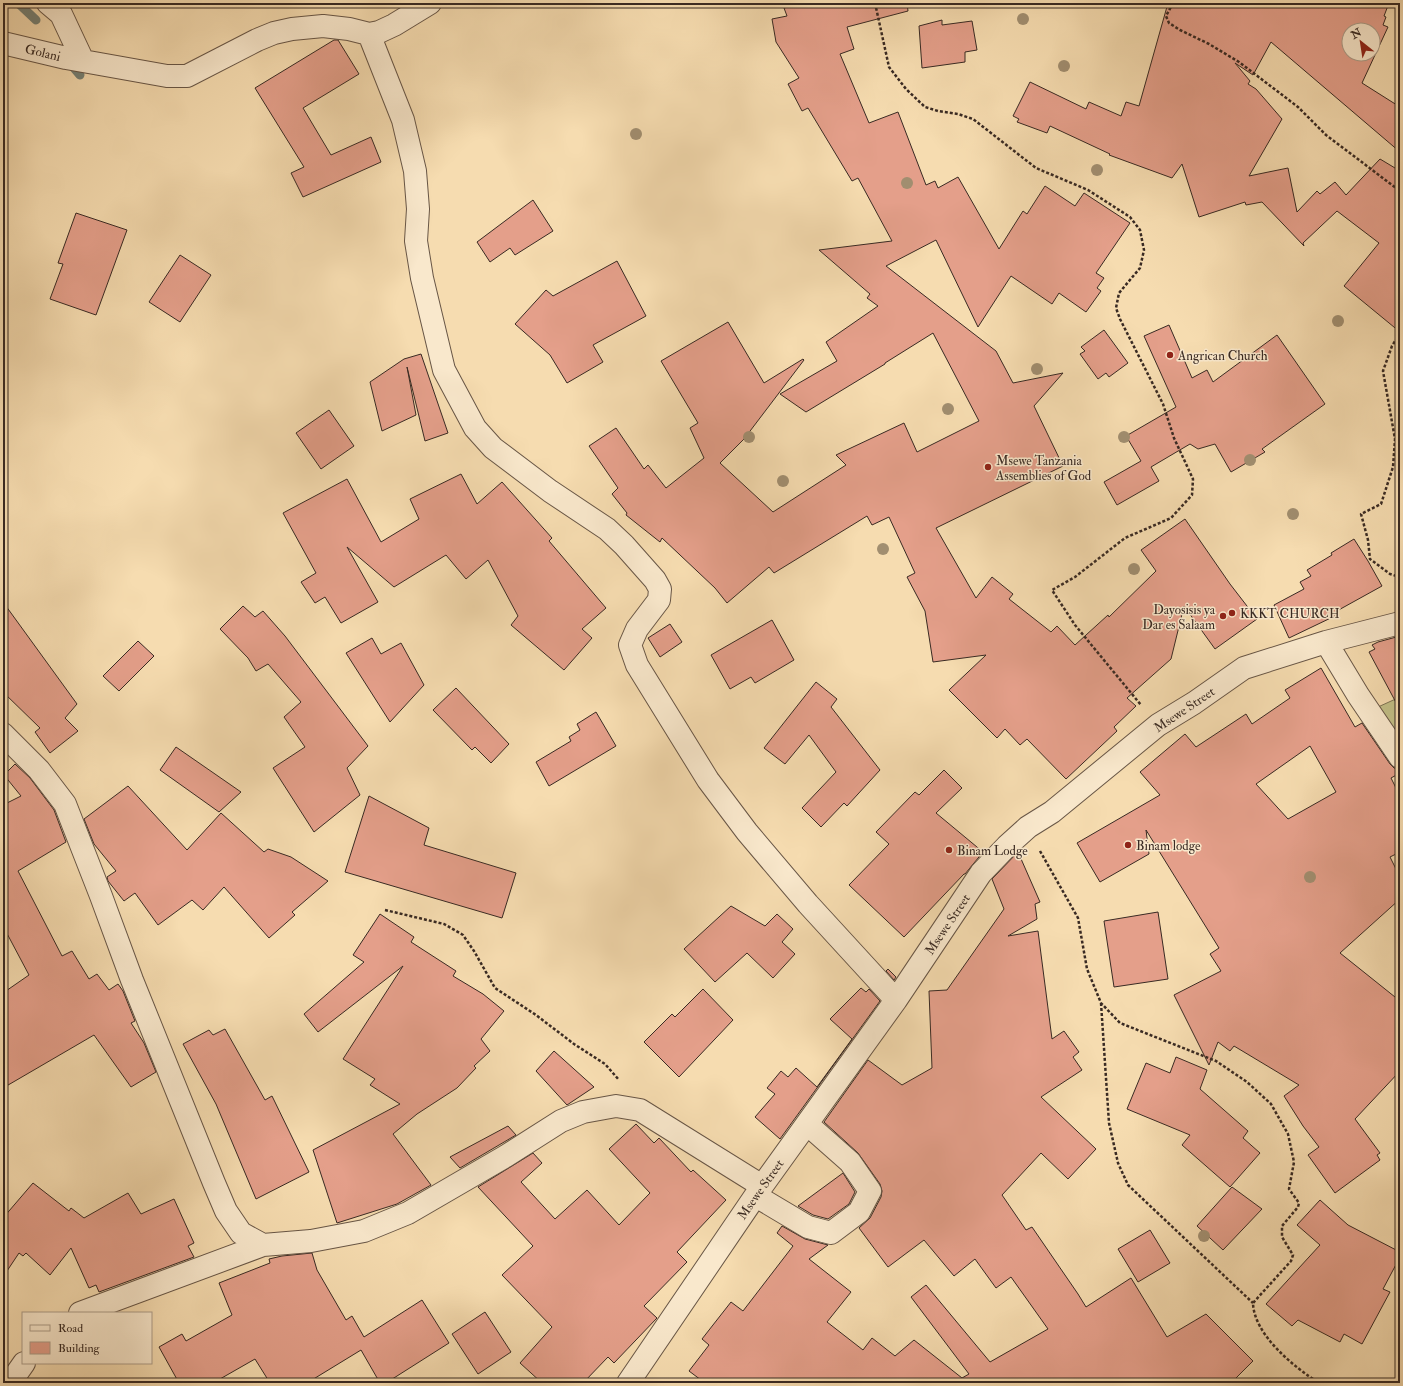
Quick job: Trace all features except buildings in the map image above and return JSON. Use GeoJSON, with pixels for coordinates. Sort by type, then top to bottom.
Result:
{"type":"FeatureCollection","features":[{"type":"Feature","properties":{"kind":"street"},"geometry":{"type":"LineString","coordinates":[[48,3],[61,14],[83,61]]}},
{"type":"Feature","properties":{"kind":"street"},"geometry":{"type":"LineString","coordinates":[[430,3],[394,25],[379,32],[369,34],[403,120],[415,171],[418,209],[416,241],[422,278],[444,370],[476,428],[493,448],[550,491],[607,529],[624,545],[655,580],[660,589],[660,600],[637,629],[630,644],[637,665],[708,780],[746,832],[808,904],[896,1000]]}},
{"type":"Feature","properties":{"kind":"street","name":"Golani"},"geometry":{"type":"LineString","coordinates":[[3,43],[83,61],[167,76],[187,76],[257,40],[274,33],[292,29],[323,26],[349,29],[369,34]]}},
{"type":"Feature","properties":{"kind":"street","name":"Msewe Street"},"geometry":{"type":"LineString","coordinates":[[628,1383],[759,1191],[896,1000],[981,873],[1028,827],[1052,812],[1158,725],[1194,703],[1244,668],[1326,642],[1400,623]]}},
{"type":"Feature","properties":{"kind":"street"},"geometry":{"type":"LineString","coordinates":[[1326,642],[1358,695],[1400,758]]}},
{"type":"Feature","properties":{"kind":"street"},"geometry":{"type":"LineString","coordinates":[[3,734],[39,770],[65,804],[132,980],[226,1211],[241,1233],[263,1244]]}},
{"type":"Feature","properties":{"kind":"street"},"geometry":{"type":"LineString","coordinates":[[83,1312],[263,1244],[311,1242],[364,1231],[408,1213],[506,1156],[561,1121],[583,1112],[616,1106],[640,1110],[759,1191],[808,1227],[831,1233],[859,1212],[870,1191],[850,1162],[807,1124]]}},
{"type":"Feature","properties":{"kind":"street"},"geometry":{"type":"LineString","coordinates":[[10,1383],[23,1364]]}},
{"type":"Feature","properties":{"kind":"path"},"geometry":{"type":"LineString","coordinates":[[875,3],[889,67],[906,90],[925,107],[938,111],[958,114],[972,119],[1036,168],[1088,190],[1130,217],[1140,230],[1144,250],[1140,268],[1119,292],[1116,308],[1120,319],[1163,404],[1174,438],[1193,479],[1192,495],[1171,518],[1125,538],[1075,577],[1052,590],[1075,624],[1158,725]]}},
{"type":"Feature","properties":{"kind":"path"},"geometry":{"type":"LineString","coordinates":[[1173,3],[1166,16],[1169,22],[1180,30],[1209,44],[1240,62],[1298,107],[1326,135],[1400,191]]}},
{"type":"Feature","properties":{"kind":"path"},"geometry":{"type":"LineString","coordinates":[[1400,334],[1392,346],[1383,371],[1395,439],[1392,467],[1381,504],[1361,514],[1368,540],[1370,559],[1390,574],[1400,577]]}},
{"type":"Feature","properties":{"kind":"path"},"geometry":{"type":"LineString","coordinates":[[1028,827],[1045,862],[1070,902],[1078,918],[1087,969],[1101,1003],[1109,1122],[1118,1163],[1128,1185],[1253,1304]]}},
{"type":"Feature","properties":{"kind":"path"},"geometry":{"type":"LineString","coordinates":[[385,910],[444,924],[463,935],[474,950],[495,988],[605,1064],[626,1087],[640,1110]]}},
{"type":"Feature","properties":{"kind":"path"},"geometry":{"type":"LineString","coordinates":[[1101,1003],[1120,1022],[1216,1062],[1247,1082],[1271,1104],[1288,1134],[1294,1162],[1289,1189],[1299,1203],[1298,1208],[1282,1226],[1282,1237],[1293,1255],[1291,1261],[1253,1304],[1253,1312],[1266,1338],[1302,1372],[1319,1383]]}},
{"type":"Feature","properties":{"kind":"shaded area"},"geometry":{"type":"Polygon","coordinates":[[[1400,697],[1400,740],[1378,707],[1400,697]]]}},
{"type":"Feature","properties":{"kind":"waterway"},"geometry":{"type":"LineString","coordinates":[[18,3],[36,20]]}},
{"type":"Feature","properties":{"kind":"waterway"},"geometry":{"type":"LineString","coordinates":[[69,62],[80,75]]}},
{"type":"Feature","properties":{"kind":"place","name":"Angrican Church"},"geometry":{"type":"Point","coordinates":[1170,355]}},
{"type":"Feature","properties":{"kind":"place","name":"Msewe Tanzania Assemblies of God"},"geometry":{"type":"Point","coordinates":[988,467]}},
{"type":"Feature","properties":{"kind":"place","name":"KKKT CHURCH"},"geometry":{"type":"Point","coordinates":[1232,613]}},
{"type":"Feature","properties":{"kind":"place","name":"Dayosisis ya Dar es Salaam"},"geometry":{"type":"Point","coordinates":[1223,616]}},
{"type":"Feature","properties":{"kind":"place","name":"Binam lodge"},"geometry":{"type":"Point","coordinates":[1128,845]}},
{"type":"Feature","properties":{"kind":"place","name":"Binam Lodge"},"geometry":{"type":"Point","coordinates":[949,850]}}]}
